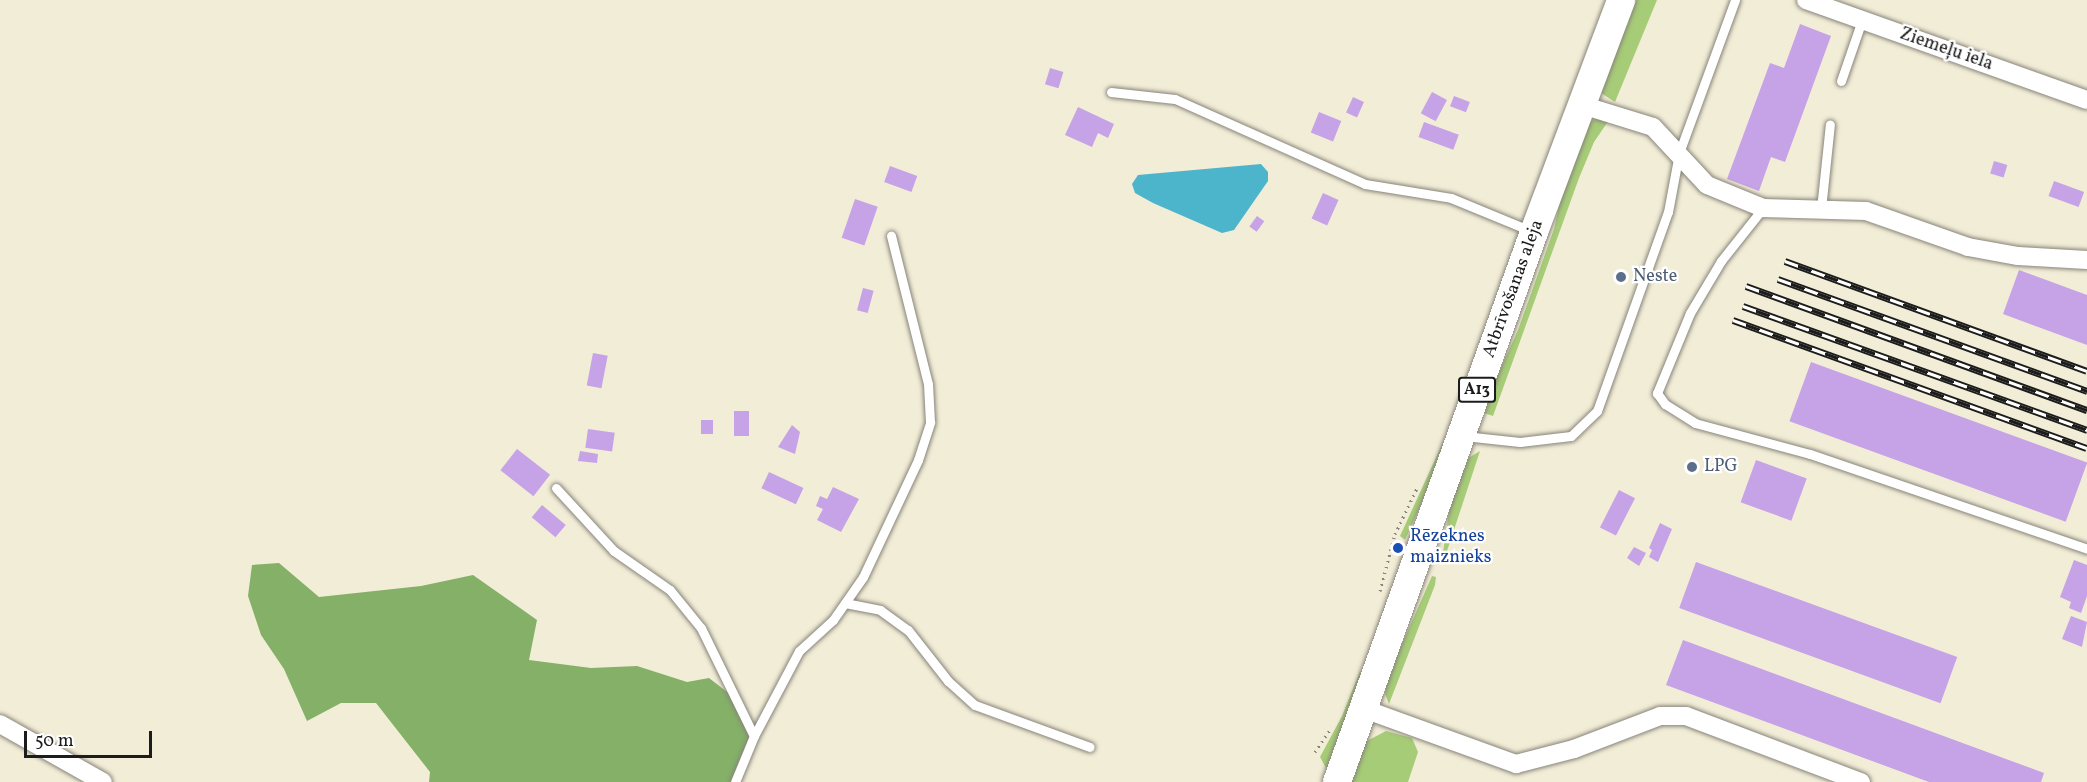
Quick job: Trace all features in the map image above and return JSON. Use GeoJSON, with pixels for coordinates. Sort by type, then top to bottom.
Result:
{"type":"FeatureCollection","features":[{"type":"Feature","properties":{"kind":"main road","name":"Atbrīvošanas aleja"},"geometry":{"type":"LineString","coordinates":[[1337,782],[1534,232],[1621,0]]}},
{"type":"Feature","properties":{"kind":"street","name":"Ziemeļu iela"},"geometry":{"type":"LineString","coordinates":[[1806,0],[2087,100]]}},
{"type":"Feature","properties":{"kind":"street"},"geometry":{"type":"LineString","coordinates":[[1582,105],[1653,127],[1680,153],[1707,185],[1762,208],[1866,211],[1968,247],[2018,256],[2087,260]]}},
{"type":"Feature","properties":{"kind":"street"},"geometry":{"type":"LineString","coordinates":[[1364,709],[1516,764],[1574,749],[1660,716],[1686,716],[1861,782]]}},
{"type":"Feature","properties":{"kind":"street"},"geometry":{"type":"LineString","coordinates":[[0,724],[103,782]]}},
{"type":"Feature","properties":{"kind":"lane"},"geometry":{"type":"LineString","coordinates":[[1461,435],[1520,442],[1571,436],[1597,411],[1668,212],[1680,153],[1735,0]]}},
{"type":"Feature","properties":{"kind":"lane"},"geometry":{"type":"LineString","coordinates":[[1841,81],[1862,20]]}},
{"type":"Feature","properties":{"kind":"lane"},"geometry":{"type":"LineString","coordinates":[[1111,92],[1174,99],[1365,184],[1451,198],[1534,232]]}},
{"type":"Feature","properties":{"kind":"lane"},"geometry":{"type":"LineString","coordinates":[[1821,210],[1830,124]]}},
{"type":"Feature","properties":{"kind":"lane"},"geometry":{"type":"LineString","coordinates":[[1762,208],[1722,261],[1690,313],[1657,393],[1665,404],[1695,423],[1810,454],[2087,549]]}},
{"type":"Feature","properties":{"kind":"lane"},"geometry":{"type":"LineString","coordinates":[[735,782],[754,736],[799,651],[845,603],[863,577],[897,507],[930,422],[928,384],[891,236]]}},
{"type":"Feature","properties":{"kind":"lane"},"geometry":{"type":"LineString","coordinates":[[556,488],[614,550],[670,590],[701,628],[754,736]]}},
{"type":"Feature","properties":{"kind":"lane"},"geometry":{"type":"LineString","coordinates":[[845,603],[880,610],[908,630],[948,681],[975,705],[1090,747]]}},
{"type":"Feature","properties":{"kind":"green space"},"geometry":{"type":"Polygon","coordinates":[[[1635,0],[1657,0],[1615,102],[1601,93],[1635,0]]]}},
{"type":"Feature","properties":{"kind":"green space"},"geometry":{"type":"Polygon","coordinates":[[[1595,119],[1609,120],[1594,142],[1579,178],[1493,416],[1481,412],[1518,330],[1554,229],[1565,179],[1589,123],[1595,119]]]}},
{"type":"Feature","properties":{"kind":"green space"},"geometry":{"type":"Polygon","coordinates":[[[1444,440],[1441,460],[1405,540],[1400,536],[1444,440]]]}},
{"type":"Feature","properties":{"kind":"green space"},"geometry":{"type":"Polygon","coordinates":[[[1480,451],[1447,551],[1443,552],[1451,499],[1465,460],[1480,451]]]}},
{"type":"Feature","properties":{"kind":"green space"},"geometry":{"type":"Polygon","coordinates":[[[279,563],[319,597],[421,586],[473,575],[537,620],[529,660],[591,668],[637,666],[687,682],[709,678],[731,695],[752,740],[736,782],[429,782],[430,772],[376,703],[341,703],[307,721],[284,669],[261,635],[248,596],[252,565],[279,563]]]}},
{"type":"Feature","properties":{"kind":"green space"},"geometry":{"type":"Polygon","coordinates":[[[1432,576],[1436,577],[1435,585],[1389,704],[1385,694],[1387,678],[1432,576]]]}},
{"type":"Feature","properties":{"kind":"green space"},"geometry":{"type":"Polygon","coordinates":[[[1360,671],[1362,675],[1327,770],[1320,757],[1342,716],[1360,671]]]}},
{"type":"Feature","properties":{"kind":"green space"},"geometry":{"type":"Polygon","coordinates":[[[1386,731],[1412,738],[1418,752],[1408,782],[1350,782],[1363,743],[1386,731]]]}},
{"type":"Feature","properties":{"kind":"water"},"geometry":{"type":"Polygon","coordinates":[[[1261,164],[1268,172],[1268,181],[1234,230],[1222,233],[1153,203],[1135,193],[1132,184],[1138,175],[1261,164]]]}},
{"type":"Feature","properties":{"kind":"building"},"geometry":{"type":"Polygon","coordinates":[[[1800,24],[1831,36],[1785,162],[1771,157],[1759,191],[1727,179],[1770,63],[1784,68],[1800,24]]]}},
{"type":"Feature","properties":{"kind":"building"},"geometry":{"type":"Polygon","coordinates":[[[1050,68],[1063,72],[1058,88],[1045,84],[1050,68]]]}},
{"type":"Feature","properties":{"kind":"building"},"geometry":{"type":"Polygon","coordinates":[[[1432,92],[1447,100],[1436,121],[1421,113],[1432,92]]]}},
{"type":"Feature","properties":{"kind":"building"},"geometry":{"type":"Polygon","coordinates":[[[1454,96],[1470,102],[1466,112],[1450,106],[1454,96]]]}},
{"type":"Feature","properties":{"kind":"building"},"geometry":{"type":"Polygon","coordinates":[[[1353,97],[1364,102],[1357,117],[1346,113],[1353,97]]]}},
{"type":"Feature","properties":{"kind":"building"},"geometry":{"type":"Polygon","coordinates":[[[1078,107],[1114,124],[1108,138],[1098,133],[1092,147],[1065,135],[1078,107]]]}},
{"type":"Feature","properties":{"kind":"building"},"geometry":{"type":"Polygon","coordinates":[[[1319,112],[1341,121],[1333,141],[1311,132],[1319,112]]]}},
{"type":"Feature","properties":{"kind":"building"},"geometry":{"type":"Polygon","coordinates":[[[1424,122],[1459,135],[1453,150],[1419,137],[1424,122]]]}},
{"type":"Feature","properties":{"kind":"building"},"geometry":{"type":"Polygon","coordinates":[[[1994,161],[2007,165],[2004,178],[1990,173],[1994,161]]]}},
{"type":"Feature","properties":{"kind":"building"},"geometry":{"type":"Polygon","coordinates":[[[890,166],[917,176],[911,192],[884,182],[890,166]]]}},
{"type":"Feature","properties":{"kind":"building"},"geometry":{"type":"Polygon","coordinates":[[[2054,181],[2084,192],[2079,207],[2049,196],[2054,181]]]}},
{"type":"Feature","properties":{"kind":"building"},"geometry":{"type":"Polygon","coordinates":[[[1323,193],[1339,200],[1327,225],[1312,219],[1323,193]]]}},
{"type":"Feature","properties":{"kind":"building"},"geometry":{"type":"Polygon","coordinates":[[[855,199],[878,207],[864,246],[842,238],[855,199]]]}},
{"type":"Feature","properties":{"kind":"building"},"geometry":{"type":"Polygon","coordinates":[[[1257,216],[1264,221],[1257,232],[1249,227],[1257,216]]]}},
{"type":"Feature","properties":{"kind":"building"},"geometry":{"type":"Polygon","coordinates":[[[2019,270],[2087,295],[2087,345],[2003,314],[2019,270]]]}},
{"type":"Feature","properties":{"kind":"building"},"geometry":{"type":"Polygon","coordinates":[[[863,288],[874,291],[868,313],[857,310],[863,288]]]}},
{"type":"Feature","properties":{"kind":"building"},"geometry":{"type":"Polygon","coordinates":[[[593,353],[608,356],[601,388],[587,385],[593,353]]]}},
{"type":"Feature","properties":{"kind":"building"},"geometry":{"type":"Polygon","coordinates":[[[1811,362],[2087,462],[2066,522],[1789,421],[1811,362]]]}},
{"type":"Feature","properties":{"kind":"building"},"geometry":{"type":"Polygon","coordinates":[[[734,411],[749,411],[749,436],[734,436],[734,411]]]}},
{"type":"Feature","properties":{"kind":"building"},"geometry":{"type":"Polygon","coordinates":[[[701,420],[713,420],[713,434],[701,434],[701,420]]]}},
{"type":"Feature","properties":{"kind":"building"},"geometry":{"type":"Polygon","coordinates":[[[792,425],[800,432],[795,454],[778,447],[792,425]]]}},
{"type":"Feature","properties":{"kind":"building"},"geometry":{"type":"Polygon","coordinates":[[[588,429],[615,433],[612,452],[585,448],[588,429]]]}},
{"type":"Feature","properties":{"kind":"building"},"geometry":{"type":"Polygon","coordinates":[[[517,449],[550,475],[533,496],[500,470],[517,449]]]}},
{"type":"Feature","properties":{"kind":"building"},"geometry":{"type":"Polygon","coordinates":[[[580,451],[598,454],[597,463],[578,461],[580,451]]]}},
{"type":"Feature","properties":{"kind":"building"},"geometry":{"type":"Polygon","coordinates":[[[1756,460],[1807,478],[1791,521],[1741,502],[1756,460]]]}},
{"type":"Feature","properties":{"kind":"building"},"geometry":{"type":"Polygon","coordinates":[[[769,472],[803,488],[796,504],[761,488],[769,472]]]}},
{"type":"Feature","properties":{"kind":"building"},"geometry":{"type":"Polygon","coordinates":[[[833,487],[859,499],[841,532],[817,520],[823,509],[816,506],[820,496],[827,499],[833,487]]]}},
{"type":"Feature","properties":{"kind":"building"},"geometry":{"type":"Polygon","coordinates":[[[1619,490],[1635,498],[1616,536],[1600,527],[1619,490]]]}},
{"type":"Feature","properties":{"kind":"building"},"geometry":{"type":"Polygon","coordinates":[[[542,505],[566,525],[555,537],[532,517],[542,505]]]}},
{"type":"Feature","properties":{"kind":"building"},"geometry":{"type":"Polygon","coordinates":[[[1660,523],[1672,529],[1658,562],[1649,557],[1652,550],[1649,548],[1660,523]]]}},
{"type":"Feature","properties":{"kind":"building"},"geometry":{"type":"Polygon","coordinates":[[[1634,547],[1646,553],[1639,566],[1627,558],[1634,547]]]}},
{"type":"Feature","properties":{"kind":"building"},"geometry":{"type":"Polygon","coordinates":[[[2074,560],[2087,565],[2087,596],[2081,613],[2069,608],[2071,602],[2060,597],[2074,560]]]}},
{"type":"Feature","properties":{"kind":"building"},"geometry":{"type":"Polygon","coordinates":[[[1696,562],[1957,657],[1940,703],[1679,608],[1696,562]]]}},
{"type":"Feature","properties":{"kind":"building"},"geometry":{"type":"Polygon","coordinates":[[[2071,616],[2087,622],[2082,647],[2062,639],[2071,616]]]}},
{"type":"Feature","properties":{"kind":"building"},"geometry":{"type":"Polygon","coordinates":[[[1683,640],[2044,773],[2041,782],[1929,782],[1666,685],[1683,640]]]}},
{"type":"Feature","properties":{"kind":"railway"},"geometry":{"type":"LineString","coordinates":[[1785,261],[2087,371]]}},
{"type":"Feature","properties":{"kind":"railway"},"geometry":{"type":"LineString","coordinates":[[1778,279],[2087,391]]}},
{"type":"Feature","properties":{"kind":"railway"},"geometry":{"type":"LineString","coordinates":[[1746,286],[2087,410]]}},
{"type":"Feature","properties":{"kind":"railway"},"geometry":{"type":"LineString","coordinates":[[1743,306],[2087,430]]}},
{"type":"Feature","properties":{"kind":"railway"},"geometry":{"type":"LineString","coordinates":[[1733,320],[2087,448]]}},
{"type":"Feature","properties":{"kind":"place","name":"Neste"},"geometry":{"type":"Point","coordinates":[1621,277]}},
{"type":"Feature","properties":{"kind":"place","name":"LPG"},"geometry":{"type":"Point","coordinates":[1692,467]}},
{"type":"Feature","properties":{"kind":"place","name":"Rēzeknes maiznieks"},"geometry":{"type":"Point","coordinates":[1398,548]}}]}
